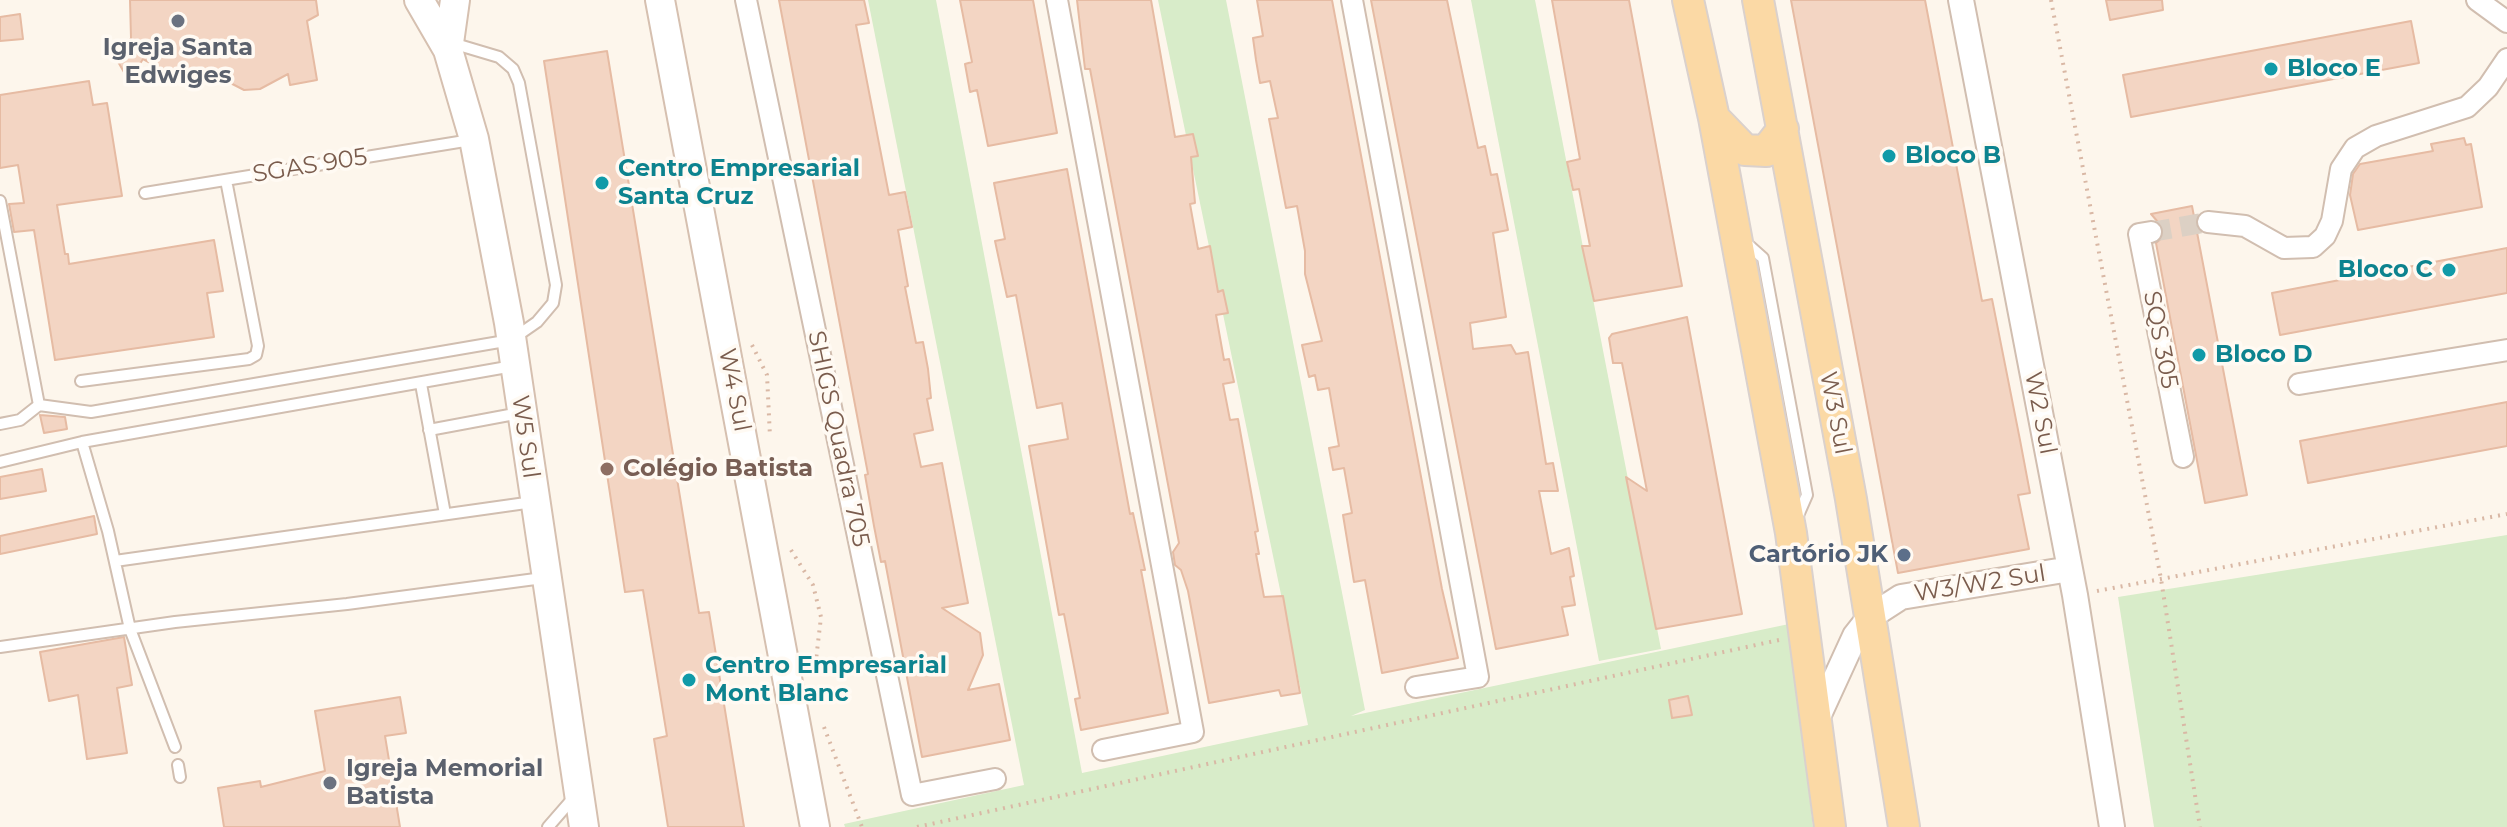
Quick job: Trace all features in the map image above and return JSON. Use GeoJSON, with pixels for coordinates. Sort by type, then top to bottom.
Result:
{"type":"FeatureCollection","features":[{"type":"Feature","properties":{"kind":"main road","name":"W5 Sul"},"geometry":{"type":"LineString","coordinates":[[419,0],[449,46],[474,139],[513,352],[584,827]]}},
{"type":"Feature","properties":{"kind":"main road","name":"W5 Sul"},"geometry":{"type":"LineString","coordinates":[[449,46],[455,0]]}},
{"type":"Feature","properties":{"kind":"main road","name":"W4 Sul"},"geometry":{"type":"LineString","coordinates":[[660,0],[815,827]]}},
{"type":"Feature","properties":{"kind":"main road"},"geometry":{"type":"LineString","coordinates":[[1688,0],[1714,118],[1791,533],[1807,634],[1830,827]]}},
{"type":"Feature","properties":{"kind":"main road","name":"W3 Sul"},"geometry":{"type":"LineString","coordinates":[[1758,0],[1870,617],[1903,826]]}},
{"type":"Feature","properties":{"kind":"main road"},"geometry":{"type":"LineString","coordinates":[[1714,118],[1745,150],[1766,151],[1783,129]]}},
{"type":"Feature","properties":{"kind":"street","name":"SHIGS Quadra 705"},"geometry":{"type":"LineString","coordinates":[[746,0],[912,795],[995,779]]}},
{"type":"Feature","properties":{"kind":"street"},"geometry":{"type":"LineString","coordinates":[[1057,0],[1193,732],[1103,750]]}},
{"type":"Feature","properties":{"kind":"street"},"geometry":{"type":"LineString","coordinates":[[1352,0],[1478,677],[1416,687]]}},
{"type":"Feature","properties":{"kind":"street","name":"W2 Sul"},"geometry":{"type":"LineString","coordinates":[[1961,0],[2075,595],[2112,827]]}},
{"type":"Feature","properties":{"kind":"street"},"geometry":{"type":"LineString","coordinates":[[2477,0],[2507,22]]}},
{"type":"Feature","properties":{"kind":"street"},"geometry":{"type":"LineString","coordinates":[[2208,222],[2245,226],[2284,248],[2313,247],[2325,236],[2332,221],[2341,169],[2355,148],[2376,136],[2467,107],[2488,87],[2507,59]]}},
{"type":"Feature","properties":{"kind":"street","name":"SQS 305"},"geometry":{"type":"LineString","coordinates":[[2151,232],[2139,234],[2183,457]]}},
{"type":"Feature","properties":{"kind":"street"},"geometry":{"type":"LineString","coordinates":[[2299,384],[2507,350]]}},
{"type":"Feature","properties":{"kind":"street","name":"W3/W2 Sul"},"geometry":{"type":"LineString","coordinates":[[1816,721],[1847,650],[1870,617],[1901,597],[2070,569]]}},
{"type":"Feature","properties":{"kind":"lane"},"geometry":{"type":"LineString","coordinates":[[0,462],[82,442],[421,384],[513,352],[547,313],[556,285],[519,83],[513,69],[499,57],[449,46]]}},
{"type":"Feature","properties":{"kind":"lane","name":"SGAS 905"},"geometry":{"type":"LineString","coordinates":[[145,193],[474,139]]}},
{"type":"Feature","properties":{"kind":"lane"},"geometry":{"type":"LineString","coordinates":[[81,381],[249,359],[256,355],[258,346],[226,180]]}},
{"type":"Feature","properties":{"kind":"lane"},"geometry":{"type":"LineString","coordinates":[[0,201],[39,405]]}},
{"type":"Feature","properties":{"kind":"lane"},"geometry":{"type":"LineString","coordinates":[[0,424],[20,420],[39,405],[91,412],[513,352]]}},
{"type":"Feature","properties":{"kind":"lane"},"geometry":{"type":"LineString","coordinates":[[421,384],[445,514]]}},
{"type":"Feature","properties":{"kind":"lane"},"geometry":{"type":"LineString","coordinates":[[429,430],[522,412]]}},
{"type":"Feature","properties":{"kind":"lane"},"geometry":{"type":"LineString","coordinates":[[82,442],[130,629],[175,747]]}},
{"type":"Feature","properties":{"kind":"lane"},"geometry":{"type":"LineString","coordinates":[[115,561],[535,501]]}},
{"type":"Feature","properties":{"kind":"lane"},"geometry":{"type":"LineString","coordinates":[[0,647],[545,577]]}},
{"type":"Feature","properties":{"kind":"lane"},"geometry":{"type":"LineString","coordinates":[[178,765],[180,777]]}},
{"type":"Feature","properties":{"kind":"lane"},"geometry":{"type":"LineString","coordinates":[[548,827],[579,791]]}},
{"type":"Feature","properties":{"kind":"path"},"geometry":{"type":"LineString","coordinates":[[2051,0],[2161,579],[2200,827]]}},
{"type":"Feature","properties":{"kind":"path"},"geometry":{"type":"LineString","coordinates":[[2075,595],[2507,514]]}},
{"type":"Feature","properties":{"kind":"path"},"geometry":{"type":"LineString","coordinates":[[917,827],[1807,634]]}},
{"type":"Feature","properties":{"kind":"green space"},"geometry":{"type":"Polygon","coordinates":[[[868,0],[936,0],[1082,773],[1308,725],[1158,0],[1226,0],[1365,710],[1351,716],[1789,624],[1813,827],[845,827],[844,824],[1024,785],[868,0]]]}},
{"type":"Feature","properties":{"kind":"green space"},"geometry":{"type":"Polygon","coordinates":[[[1471,0],[1535,0],[1661,649],[1599,661],[1471,0]]]}},
{"type":"Feature","properties":{"kind":"green space"},"geometry":{"type":"Polygon","coordinates":[[[2507,535],[2507,827],[2154,827],[2118,597],[2507,535]]]}},
{"type":"Feature","properties":{"kind":"building"},"geometry":{"type":"Polygon","coordinates":[[[130,0],[316,0],[318,15],[307,21],[317,80],[290,85],[288,74],[260,89],[244,90],[213,74],[194,78],[174,76],[143,59],[129,81],[117,60],[131,38],[130,0]]]}},
{"type":"Feature","properties":{"kind":"building"},"geometry":{"type":"Polygon","coordinates":[[[779,0],[864,0],[869,23],[856,25],[889,195],[905,192],[912,227],[898,230],[916,343],[923,342],[928,369],[931,398],[927,399],[933,430],[914,434],[921,467],[942,463],[968,603],[942,608],[980,633],[983,655],[968,690],[999,684],[1010,740],[922,757],[885,561],[881,562],[874,526],[865,475],[868,474],[779,0]]]}},
{"type":"Feature","properties":{"kind":"building"},"geometry":{"type":"Polygon","coordinates":[[[960,0],[1033,0],[1057,133],[988,146],[977,90],[970,92],[965,64],[972,62],[960,0]]]}},
{"type":"Feature","properties":{"kind":"building"},"geometry":{"type":"Polygon","coordinates":[[[1077,0],[1151,0],[1175,137],[1193,134],[1198,156],[1191,157],[1195,203],[1190,204],[1198,249],[1210,246],[1218,292],[1223,290],[1228,313],[1216,315],[1224,360],[1229,359],[1234,382],[1223,384],[1230,420],[1238,419],[1258,531],[1255,532],[1259,554],[1256,554],[1264,597],[1283,596],[1300,693],[1281,696],[1279,690],[1209,703],[1188,591],[1181,570],[1175,565],[1173,552],[1179,543],[1090,69],[1085,69],[1077,0]]]}},
{"type":"Feature","properties":{"kind":"building"},"geometry":{"type":"Polygon","coordinates":[[[1257,0],[1332,0],[1442,589],[1458,658],[1382,673],[1365,580],[1354,582],[1343,515],[1352,513],[1344,468],[1333,470],[1329,448],[1339,446],[1329,388],[1318,390],[1315,375],[1309,377],[1302,345],[1322,341],[1305,274],[1305,251],[1297,206],[1286,208],[1269,119],[1278,118],[1270,81],[1260,83],[1253,38],[1263,36],[1257,0]]]}},
{"type":"Feature","properties":{"kind":"building"},"geometry":{"type":"Polygon","coordinates":[[[1371,0],[1447,0],[1478,148],[1485,146],[1491,175],[1497,174],[1508,230],[1493,233],[1506,317],[1470,323],[1473,349],[1511,345],[1516,354],[1528,352],[1546,464],[1553,463],[1558,491],[1539,491],[1551,554],[1569,548],[1574,576],[1570,577],[1575,605],[1562,607],[1568,635],[1496,649],[1371,0]]]}},
{"type":"Feature","properties":{"kind":"building"},"geometry":{"type":"Polygon","coordinates":[[[1552,0],[1629,0],[1682,286],[1594,301],[1582,246],[1590,246],[1579,189],[1573,190],[1567,162],[1580,159],[1552,0]]]}},
{"type":"Feature","properties":{"kind":"building"},"geometry":{"type":"Polygon","coordinates":[[[1791,0],[1925,0],[1982,301],[1992,299],[2020,440],[2030,493],[2018,495],[2029,549],[1898,573],[1791,0]]]}},
{"type":"Feature","properties":{"kind":"building"},"geometry":{"type":"Polygon","coordinates":[[[2106,0],[2162,0],[2163,10],[2110,20],[2106,0]]]}},
{"type":"Feature","properties":{"kind":"building"},"geometry":{"type":"Polygon","coordinates":[[[20,14],[23,39],[0,41],[0,17],[20,14]]]}},
{"type":"Feature","properties":{"kind":"building","name":"Bloco E"},"geometry":{"type":"Polygon","coordinates":[[[2411,21],[2419,63],[2131,117],[2123,75],[2411,21]]]}},
{"type":"Feature","properties":{"kind":"building"},"geometry":{"type":"Polygon","coordinates":[[[607,51],[699,613],[709,612],[744,827],[668,827],[654,739],[667,736],[643,590],[625,592],[544,61],[607,51]]]}},
{"type":"Feature","properties":{"kind":"building"},"geometry":{"type":"Polygon","coordinates":[[[89,81],[93,105],[107,103],[122,196],[57,205],[69,264],[214,240],[223,291],[207,293],[214,337],[55,360],[34,230],[14,232],[9,204],[24,203],[18,165],[0,168],[0,95],[89,81]]]}},
{"type":"Feature","properties":{"kind":"building"},"geometry":{"type":"Polygon","coordinates":[[[2464,138],[2466,145],[2471,144],[2482,207],[2358,230],[2350,195],[2353,174],[2360,164],[2433,151],[2431,144],[2464,138]]]}},
{"type":"Feature","properties":{"kind":"building"},"geometry":{"type":"Polygon","coordinates":[[[1067,169],[1130,514],[1133,513],[1145,570],[1141,570],[1168,713],[1081,730],[1075,699],[1080,698],[1064,614],[1059,615],[1029,446],[1068,439],[1062,403],[1037,408],[1016,295],[1007,297],[995,241],[1005,239],[994,183],[1067,169]]]}},
{"type":"Feature","properties":{"kind":"building","name":"Bloco D"},"geometry":{"type":"Polygon","coordinates":[[[2192,206],[2247,495],[2205,503],[2156,243],[2163,237],[2164,229],[2151,214],[2192,206]]]}},
{"type":"Feature","properties":{"kind":"building","name":"Bloco C"},"geometry":{"type":"Polygon","coordinates":[[[2507,248],[2507,293],[2280,335],[2272,293],[2507,248]]]}},
{"type":"Feature","properties":{"kind":"building"},"geometry":{"type":"Polygon","coordinates":[[[1687,317],[1742,614],[1656,629],[1626,477],[1647,491],[1622,363],[1613,363],[1609,338],[1612,334],[1687,317]]]}},
{"type":"Feature","properties":{"kind":"building"},"geometry":{"type":"Polygon","coordinates":[[[2507,402],[2507,446],[2308,483],[2300,441],[2507,402]]]}},
{"type":"Feature","properties":{"kind":"building"},"geometry":{"type":"Polygon","coordinates":[[[40,415],[65,417],[67,429],[44,433],[40,415]]]}},
{"type":"Feature","properties":{"kind":"building"},"geometry":{"type":"Polygon","coordinates":[[[42,469],[46,491],[0,499],[0,477],[42,469]]]}},
{"type":"Feature","properties":{"kind":"building"},"geometry":{"type":"Polygon","coordinates":[[[94,516],[97,534],[0,554],[0,536],[94,516]]]}},
{"type":"Feature","properties":{"kind":"building"},"geometry":{"type":"Polygon","coordinates":[[[124,637],[132,685],[117,688],[127,753],[87,759],[78,695],[49,701],[40,652],[124,637]]]}},
{"type":"Feature","properties":{"kind":"building"},"geometry":{"type":"Polygon","coordinates":[[[1688,696],[1692,715],[1672,718],[1669,700],[1688,696]]]}},
{"type":"Feature","properties":{"kind":"building","name":"Igreja Memorial Batista"},"geometry":{"type":"Polygon","coordinates":[[[400,697],[406,733],[385,736],[400,827],[224,827],[218,788],[260,781],[261,787],[325,771],[315,711],[400,697]]]}},
{"type":"Feature","properties":{"kind":"tunnel"},"geometry":{"type":"LineString","coordinates":[[2151,232],[2208,222]]}},
{"type":"Feature","properties":{"kind":"place","name":"Igreja Santa Edwiges"},"geometry":{"type":"Point","coordinates":[178,21]}},
{"type":"Feature","properties":{"kind":"place","name":"Bloco E"},"geometry":{"type":"Point","coordinates":[2271,69]}},
{"type":"Feature","properties":{"kind":"place","name":"Bloco B"},"geometry":{"type":"Point","coordinates":[1889,156]}},
{"type":"Feature","properties":{"kind":"place","name":"Centro Empresarial Santa Cruz"},"geometry":{"type":"Point","coordinates":[602,183]}},
{"type":"Feature","properties":{"kind":"place","name":"Bloco C"},"geometry":{"type":"Point","coordinates":[2449,270]}},
{"type":"Feature","properties":{"kind":"place","name":"Bloco D"},"geometry":{"type":"Point","coordinates":[2199,355]}},
{"type":"Feature","properties":{"kind":"place","name":"Colégio Batista"},"geometry":{"type":"Point","coordinates":[607,469]}},
{"type":"Feature","properties":{"kind":"place","name":"Cartório JK"},"geometry":{"type":"Point","coordinates":[1904,555]}},
{"type":"Feature","properties":{"kind":"place","name":"Centro Empresarial Mont Blanc"},"geometry":{"type":"Point","coordinates":[689,680]}},
{"type":"Feature","properties":{"kind":"place","name":"Igreja Memorial Batista"},"geometry":{"type":"Point","coordinates":[330,783]}}]}
